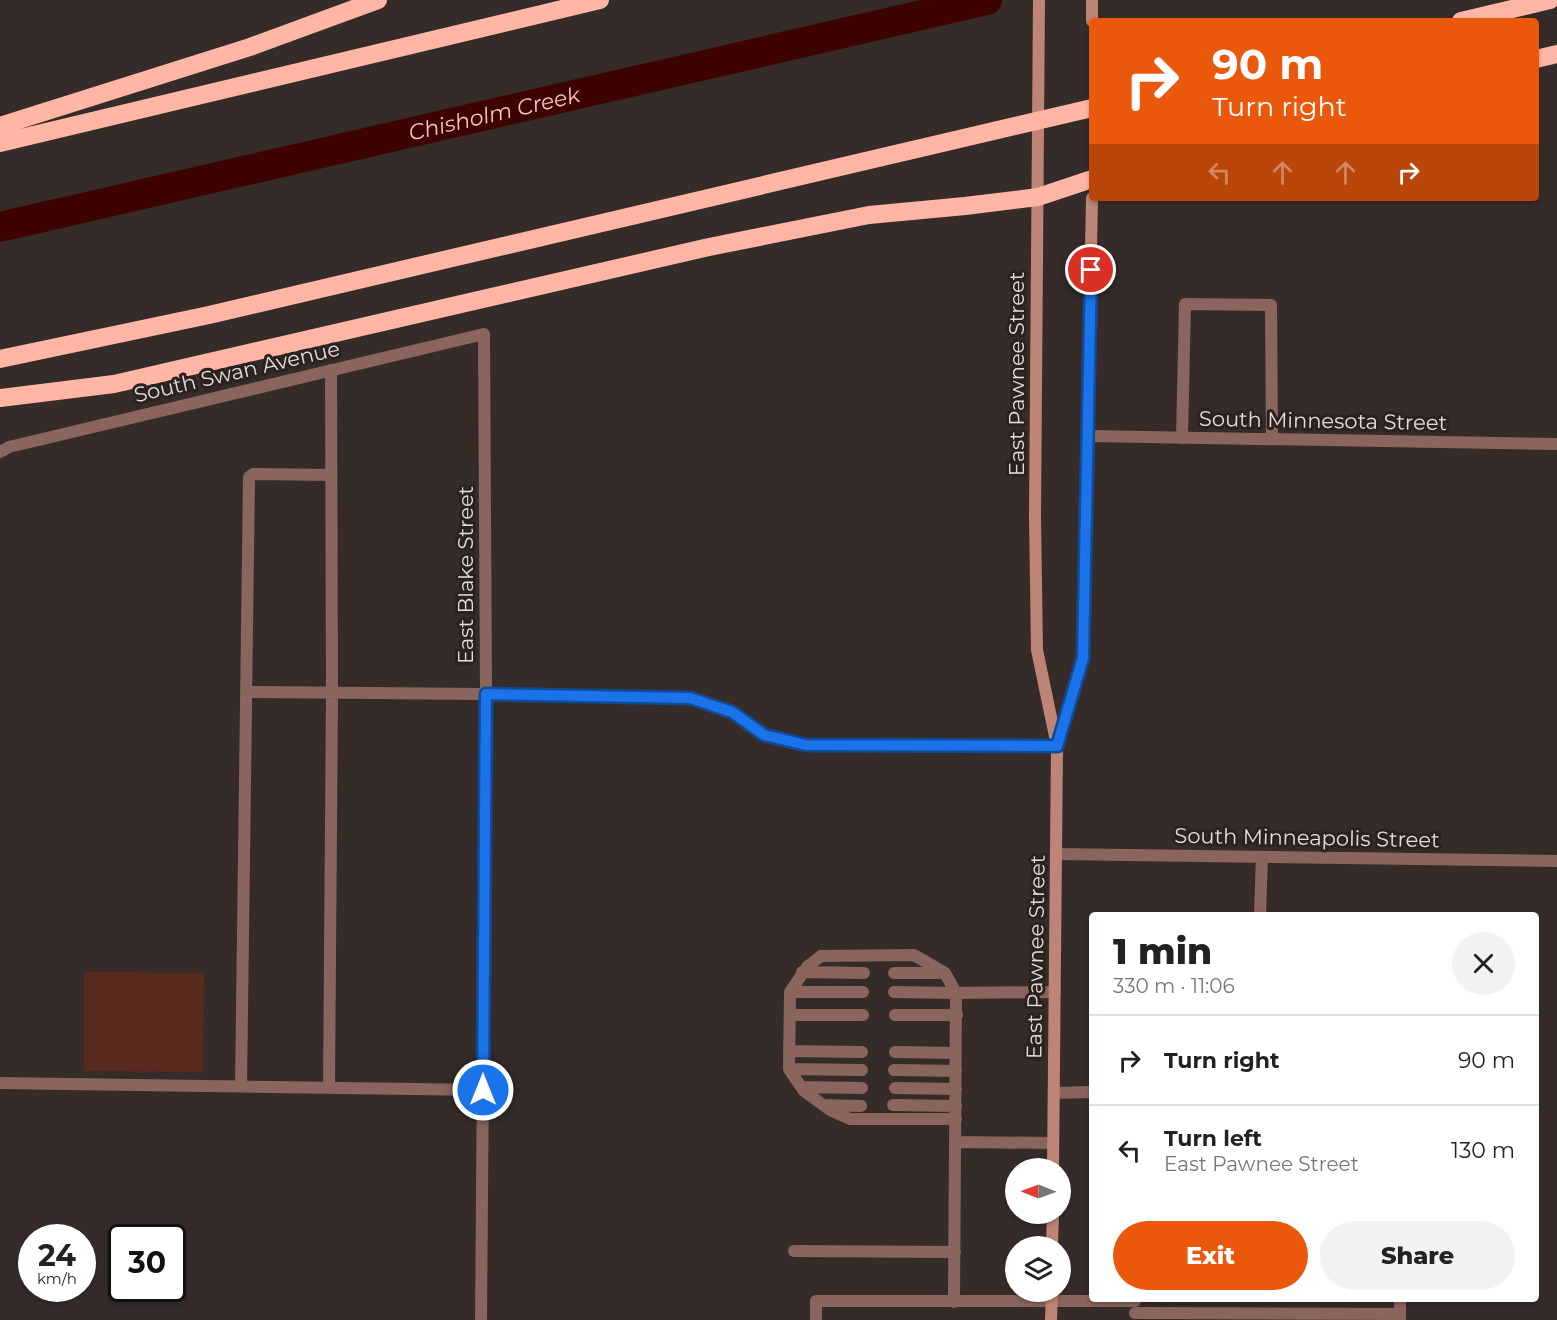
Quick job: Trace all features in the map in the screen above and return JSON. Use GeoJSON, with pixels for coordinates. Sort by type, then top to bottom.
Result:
{"type":"FeatureCollection","features":[{"type":"Feature","properties":{"kind":"highway"},"geometry":{"type":"LineString","coordinates":[[0,126],[250,47],[378,0]]}},
{"type":"Feature","properties":{"kind":"highway"},"geometry":{"type":"LineString","coordinates":[[0,143],[600,0]]}},
{"type":"Feature","properties":{"kind":"highway"},"geometry":{"type":"LineString","coordinates":[[1474,18],[1550,0]]}},
{"type":"Feature","properties":{"kind":"highway"},"geometry":{"type":"LineString","coordinates":[[1539,58],[1557,54]]}},
{"type":"Feature","properties":{"kind":"highway"},"geometry":{"type":"LineString","coordinates":[[0,359],[209,315],[1089,109]]}},
{"type":"Feature","properties":{"kind":"highway"},"geometry":{"type":"LineString","coordinates":[[0,398],[114,384],[709,247],[869,215],[1038,197],[1089,180]]}},
{"type":"Feature","properties":{"kind":"main road","name":"East Pawnee Street"},"geometry":{"type":"LineString","coordinates":[[1039,0],[1035,506],[1037,650],[1057,746],[1053,1158]]}},
{"type":"Feature","properties":{"kind":"main road"},"geometry":{"type":"LineString","coordinates":[[1092,0],[1092,18]]}},
{"type":"Feature","properties":{"kind":"main road","name":"East Pawnee Street"},"geometry":{"type":"LineString","coordinates":[[1057,746],[1083,658],[1092,201]]}},
{"type":"Feature","properties":{"kind":"main road"},"geometry":{"type":"LineString","coordinates":[[1052,1302],[1052,1320]]}},
{"type":"Feature","properties":{"kind":"street"},"geometry":{"type":"LineString","coordinates":[[1182,438],[1185,304],[1271,305],[1272,439]]}},
{"type":"Feature","properties":{"kind":"street","name":"South Swan Avenue"},"geometry":{"type":"LineString","coordinates":[[0,452],[9,447],[484,334]]}},
{"type":"Feature","properties":{"kind":"street","name":"East Blake Street"},"geometry":{"type":"LineString","coordinates":[[481,1320],[486,694],[484,334]]}},
{"type":"Feature","properties":{"kind":"street"},"geometry":{"type":"LineString","coordinates":[[329,1088],[332,693],[331,370]]}},
{"type":"Feature","properties":{"kind":"street","name":"South Minnesota Street"},"geometry":{"type":"LineString","coordinates":[[1089,436],[1557,444]]}},
{"type":"Feature","properties":{"kind":"street"},"geometry":{"type":"LineString","coordinates":[[241,1086],[249,477],[253,474],[332,475]]}},
{"type":"Feature","properties":{"kind":"street"},"geometry":{"type":"LineString","coordinates":[[246,692],[690,698],[732,712],[764,735],[806,745],[1057,746]]}},
{"type":"Feature","properties":{"kind":"street","name":"South Minneapolis Street"},"geometry":{"type":"LineString","coordinates":[[1056,854],[1557,861]]}},
{"type":"Feature","properties":{"kind":"street"},"geometry":{"type":"LineString","coordinates":[[1260,912],[1262,857]]}},
{"type":"Feature","properties":{"kind":"street"},"geometry":{"type":"LineString","coordinates":[[954,1302],[956,1142],[956,1119],[956,1106],[956,1089],[956,1071],[956,1053],[957,1015],[956,993],[945,973],[914,955],[821,956],[802,972],[790,992],[789,1051],[789,1069],[801,1087],[823,1105],[850,1119],[956,1119]]}},
{"type":"Feature","properties":{"kind":"street"},"geometry":{"type":"LineString","coordinates":[[802,972],[864,973]]}},
{"type":"Feature","properties":{"kind":"street"},"geometry":{"type":"LineString","coordinates":[[894,973],[945,973]]}},
{"type":"Feature","properties":{"kind":"street"},"geometry":{"type":"LineString","coordinates":[[790,992],[863,992]]}},
{"type":"Feature","properties":{"kind":"street"},"geometry":{"type":"LineString","coordinates":[[894,992],[1054,992]]}},
{"type":"Feature","properties":{"kind":"street"},"geometry":{"type":"LineString","coordinates":[[790,1015],[863,1015]]}},
{"type":"Feature","properties":{"kind":"street"},"geometry":{"type":"LineString","coordinates":[[895,1015],[957,1015]]}},
{"type":"Feature","properties":{"kind":"street"},"geometry":{"type":"LineString","coordinates":[[789,1051],[862,1052]]}},
{"type":"Feature","properties":{"kind":"street"},"geometry":{"type":"LineString","coordinates":[[895,1052],[956,1053]]}},
{"type":"Feature","properties":{"kind":"street"},"geometry":{"type":"LineString","coordinates":[[789,1069],[862,1070]]}},
{"type":"Feature","properties":{"kind":"street"},"geometry":{"type":"LineString","coordinates":[[894,1070],[956,1071]]}},
{"type":"Feature","properties":{"kind":"street"},"geometry":{"type":"LineString","coordinates":[[0,1083],[483,1090]]}},
{"type":"Feature","properties":{"kind":"street"},"geometry":{"type":"LineString","coordinates":[[801,1087],[862,1088]]}},
{"type":"Feature","properties":{"kind":"street"},"geometry":{"type":"LineString","coordinates":[[895,1088],[956,1089]]}},
{"type":"Feature","properties":{"kind":"street"},"geometry":{"type":"LineString","coordinates":[[1054,1093],[1089,1092]]}},
{"type":"Feature","properties":{"kind":"street"},"geometry":{"type":"LineString","coordinates":[[823,1105],[861,1106]]}},
{"type":"Feature","properties":{"kind":"street"},"geometry":{"type":"LineString","coordinates":[[893,1106],[956,1106]]}},
{"type":"Feature","properties":{"kind":"street"},"geometry":{"type":"LineString","coordinates":[[956,1142],[1053,1143]]}},
{"type":"Feature","properties":{"kind":"street"},"geometry":{"type":"LineString","coordinates":[[794,1251],[955,1252]]}},
{"type":"Feature","properties":{"kind":"street"},"geometry":{"type":"LineString","coordinates":[[816,1320],[816,1301],[954,1302],[1005,1299]]}},
{"type":"Feature","properties":{"kind":"street"},"geometry":{"type":"LineString","coordinates":[[1071,1300],[1089,1302]]}},
{"type":"Feature","properties":{"kind":"street"},"geometry":{"type":"LineString","coordinates":[[1090,1302],[1135,1308],[1400,1317]]}},
{"type":"Feature","properties":{"kind":"shaded area"},"geometry":{"type":"Polygon","coordinates":[[[84,972],[204,973],[203,1072],[84,1071],[84,972]]]}},
{"type":"Feature","properties":{"kind":"waterway","name":"Chisholm Creek"},"geometry":{"type":"LineString","coordinates":[[0,227],[987,0]]}},
{"type":"Feature","properties":{"kind":"route"},"geometry":{"type":"LineString","coordinates":[[483,1090],[486,694],[690,698],[732,712],[764,735],[806,745],[1057,746],[1083,658],[1091,270]]}}]}
